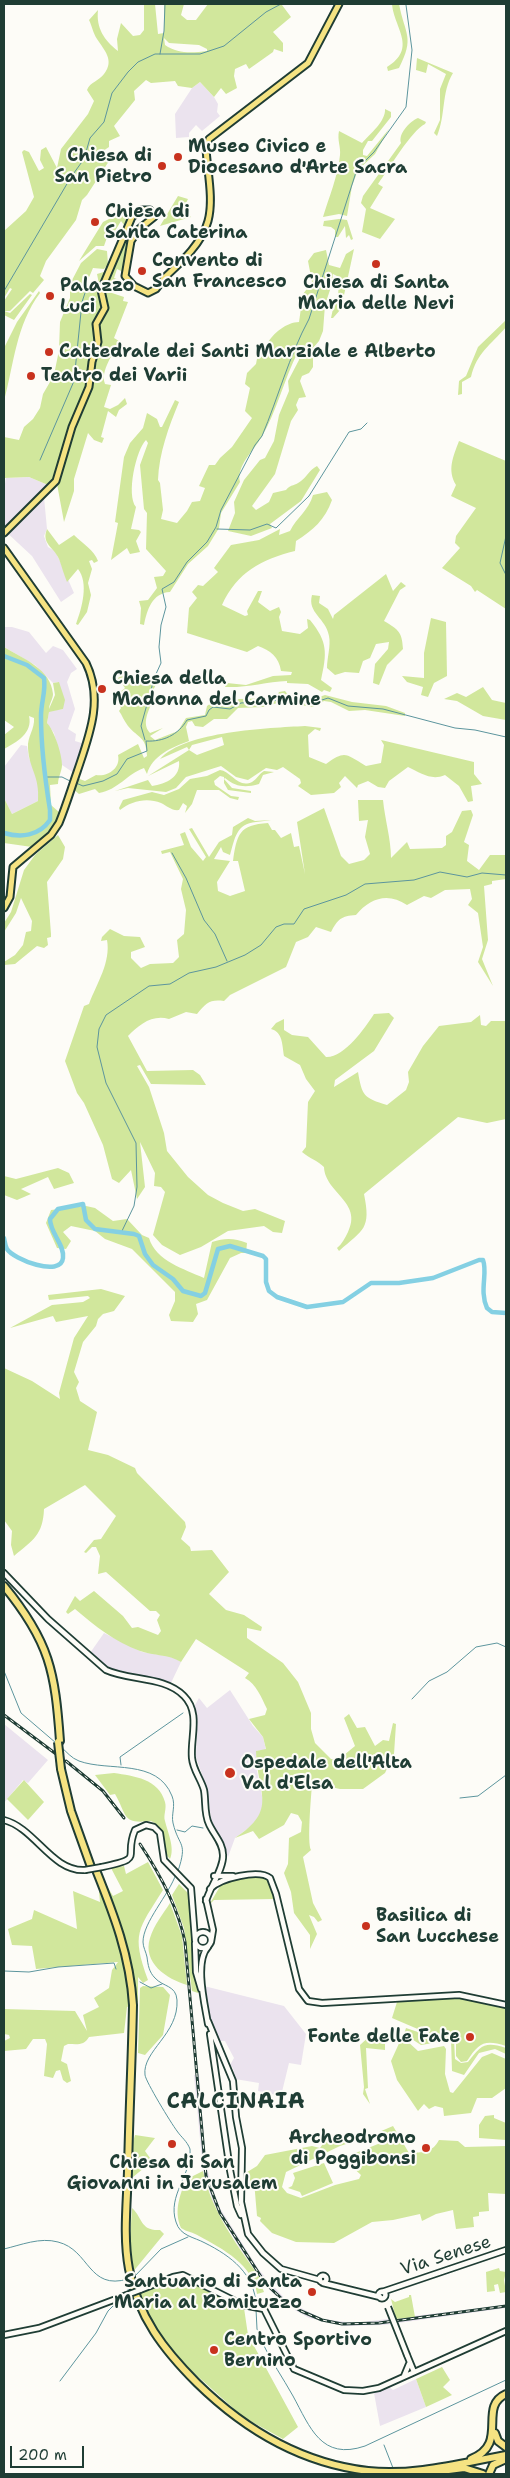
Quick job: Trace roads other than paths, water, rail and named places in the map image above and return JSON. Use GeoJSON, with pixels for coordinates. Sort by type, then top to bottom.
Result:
{"type":"FeatureCollection","features":[{"type":"Feature","properties":{"kind":"highway"},"geometry":{"type":"LineString","coordinates":[[4,1586],[34,1627],[49,1660],[58,1701],[59,1741]]}},
{"type":"Feature","properties":{"kind":"highway"},"geometry":{"type":"LineString","coordinates":[[4,1591],[26,1620],[40,1645],[54,1703],[71,1811],[119,1937],[130,1990],[123,2229],[128,2271],[137,2289],[144,2317],[165,2350],[228,2412],[265,2437],[306,2456],[348,2467],[388,2472],[426,2469],[506,2457]]}},
{"type":"Feature","properties":{"kind":"highway"},"geometry":{"type":"LineString","coordinates":[[137,2289],[142,2318],[163,2351],[226,2414],[263,2439],[305,2459],[348,2470],[382,2474]]}},
{"type":"Feature","properties":{"kind":"highway"},"geometry":{"type":"LineString","coordinates":[[426,2469],[477,2456],[491,2444],[494,2430],[494,2406],[498,2398],[506,2394]]}},
{"type":"Feature","properties":{"kind":"highway"},"geometry":{"type":"LineString","coordinates":[[494,2430],[498,2441],[506,2447]]}},
{"type":"Feature","properties":{"kind":"highway"},"geometry":{"type":"LineString","coordinates":[[408,2474],[506,2457]]}},
{"type":"Feature","properties":{"kind":"highway"},"geometry":{"type":"LineString","coordinates":[[489,2474],[493,2464],[506,2457]]}},
{"type":"Feature","properties":{"kind":"highway"},"geometry":{"type":"LineString","coordinates":[[399,2474],[464,2468],[483,2474]]}},
{"type":"Feature","properties":{"kind":"main road"},"geometry":{"type":"LineString","coordinates":[[4,532],[56,481],[71,431],[89,388],[92,360],[98,342],[96,324],[105,308],[101,292],[134,214],[145,209],[152,210],[153,219],[138,229],[130,244],[125,272],[127,279],[134,286],[148,293],[156,289],[196,243],[208,223],[207,143],[214,134],[309,63],[339,4]]}},
{"type":"Feature","properties":{"kind":"main road"},"geometry":{"type":"LineString","coordinates":[[4,548],[84,660],[91,675],[95,698],[94,719],[71,790],[55,830],[13,868],[10,897],[4,908]]}},
{"type":"Feature","properties":{"kind":"main road"},"geometry":{"type":"LineString","coordinates":[[4,1573],[48,1619],[106,1670],[117,1675],[164,1684],[182,1694],[193,1711],[193,1761],[203,1788],[208,1821],[220,1842],[223,1855],[209,1888]]}},
{"type":"Feature","properties":{"kind":"main road"},"geometry":{"type":"LineString","coordinates":[[193,1743],[195,1762],[205,1787],[213,1830]]}},
{"type":"Feature","properties":{"kind":"main road"},"geometry":{"type":"LineString","coordinates":[[4,1820],[20,1827],[69,1868],[93,1868],[122,1863],[130,1858],[135,1830],[146,1825],[154,1827],[160,1833],[164,1860],[184,1880],[193,1893],[196,1975],[203,1995],[208,2021],[239,2204]]}},
{"type":"Feature","properties":{"kind":"main road"},"geometry":{"type":"LineString","coordinates":[[203,1995],[203,1956],[212,1942],[213,1930],[206,1901],[220,1860],[220,1842]]}},
{"type":"Feature","properties":{"kind":"main road"},"geometry":{"type":"LineString","coordinates":[[219,1868],[223,1874]]}},
{"type":"Feature","properties":{"kind":"main road"},"geometry":{"type":"LineString","coordinates":[[209,1888],[223,1880],[264,1874]]}},
{"type":"Feature","properties":{"kind":"main road"},"geometry":{"type":"LineString","coordinates":[[216,1875],[264,1874],[274,1885],[299,1988],[307,2001],[322,2003],[459,1995],[506,2005]]}},
{"type":"Feature","properties":{"kind":"main road"},"geometry":{"type":"LineString","coordinates":[[195,1940],[202,1932],[209,1928],[210,1920]]}},
{"type":"Feature","properties":{"kind":"main road"},"geometry":{"type":"LineString","coordinates":[[194,1924],[202,1932],[209,1934],[212,1942]]}},
{"type":"Feature","properties":{"kind":"main road"},"geometry":{"type":"LineString","coordinates":[[195,1940],[200,1948],[208,1947]]}},
{"type":"Feature","properties":{"kind":"main road","name":"Via Senese"},"geometry":{"type":"LineString","coordinates":[[208,2021],[234,2083],[236,2117],[242,2148],[239,2204],[249,2236],[270,2260],[286,2271],[323,2280],[333,2286],[367,2294],[382,2295],[394,2288],[506,2250]]}},
{"type":"Feature","properties":{"kind":"main road"},"geometry":{"type":"LineString","coordinates":[[212,2044],[214,2043],[217,2046]]}},
{"type":"Feature","properties":{"kind":"main road"},"geometry":{"type":"LineString","coordinates":[[4,2335],[39,2328],[124,2296],[137,2289],[173,2276],[183,2275],[250,2306],[266,2310],[289,2360],[297,2371],[336,2388],[352,2391],[377,2389],[506,2331]]}},
{"type":"Feature","properties":{"kind":"main road"},"geometry":{"type":"LineString","coordinates":[[382,2295],[414,2372]]}},
{"type":"Feature","properties":{"kind":"main road"},"geometry":{"type":"LineString","coordinates":[[403,2377],[410,2363]]}},
{"type":"Feature","properties":{"kind":"main road"},"geometry":{"type":"LineString","coordinates":[[410,2363],[427,2366]]}},
{"type":"Feature","properties":{"kind":"waterway"},"geometry":{"type":"LineString","coordinates":[[160,54],[164,31],[165,4]]}},
{"type":"Feature","properties":{"kind":"waterway"},"geometry":{"type":"LineString","coordinates":[[4,291],[71,177],[84,159],[90,138],[104,122],[112,93],[128,72],[138,62],[155,54],[200,54],[224,46],[266,12],[281,4]]}},
{"type":"Feature","properties":{"kind":"waterway"},"geometry":{"type":"LineString","coordinates":[[156,674],[161,663],[159,647],[161,625],[166,607],[162,589],[174,582],[187,562],[207,542],[216,527],[221,510],[255,445],[262,436],[295,348],[309,319],[357,169],[374,152],[406,107],[412,50],[406,5]]}},
{"type":"Feature","properties":{"kind":"waterway"},"geometry":{"type":"LineString","coordinates":[[40,460],[74,381],[82,302],[86,290]]}},
{"type":"Feature","properties":{"kind":"waterway"},"geometry":{"type":"LineString","coordinates":[[217,529],[250,530],[267,524],[276,528],[309,496],[349,432],[361,429],[367,423]]}},
{"type":"Feature","properties":{"kind":"waterway"},"geometry":{"type":"LineString","coordinates":[[506,536],[500,563],[506,575]]}},
{"type":"Feature","properties":{"kind":"waterway"},"geometry":{"type":"LineString","coordinates":[[4,656],[27,665],[44,678],[41,716],[42,740],[50,810],[50,820],[41,829],[23,835],[4,833]]}},
{"type":"Feature","properties":{"kind":"waterway"},"geometry":{"type":"LineString","coordinates":[[145,740],[141,726],[154,679]]}},
{"type":"Feature","properties":{"kind":"waterway"},"geometry":{"type":"LineString","coordinates":[[76,783],[83,786],[103,781],[117,774],[127,759],[147,751],[146,741],[164,739],[175,734],[187,720],[206,716],[213,707],[230,709],[241,703],[282,700],[313,703],[328,698],[348,706],[383,709],[455,728],[475,730],[506,737]]}},
{"type":"Feature","properties":{"kind":"waterway"},"geometry":{"type":"LineString","coordinates":[[45,777],[62,777],[72,782]]}},
{"type":"Feature","properties":{"kind":"waterway"},"geometry":{"type":"LineString","coordinates":[[172,853],[186,878],[204,920],[215,934],[227,961]]}},
{"type":"Feature","properties":{"kind":"waterway"},"geometry":{"type":"LineString","coordinates":[[121,1233],[134,1206],[137,1187],[136,1143],[106,1083],[97,1047],[99,1029],[106,1015],[149,986],[170,984],[189,973],[216,967],[245,955],[261,945],[276,927],[284,924],[294,924],[304,909],[346,895],[365,884],[414,880],[440,872],[467,877],[482,873],[506,875]]}},
{"type":"Feature","properties":{"kind":"waterway"},"geometry":{"type":"LineString","coordinates":[[4,1238],[7,1249],[27,1262],[46,1267],[60,1264],[63,1258],[62,1248],[52,1229],[50,1219],[58,1209],[83,1204],[86,1220],[95,1229],[139,1236],[145,1254],[153,1265],[173,1279],[183,1291],[201,1296],[205,1293],[218,1249],[230,1246],[263,1256],[266,1259],[266,1282],[269,1291],[277,1297],[307,1307],[343,1302],[371,1283],[399,1283],[433,1278],[483,1260],[485,1270],[484,1295],[487,1308],[492,1312],[506,1313]]}},
{"type":"Feature","properties":{"kind":"waterway"},"geometry":{"type":"LineString","coordinates":[[412,1699],[429,1681],[447,1672],[476,1647],[497,1643],[506,1647]]}},
{"type":"Feature","properties":{"kind":"waterway"},"geometry":{"type":"LineString","coordinates":[[4,1671],[21,1713],[56,1743]]}},
{"type":"Feature","properties":{"kind":"waterway"},"geometry":{"type":"LineString","coordinates":[[121,1765],[120,1757],[183,1713]]}},
{"type":"Feature","properties":{"kind":"waterway"},"geometry":{"type":"LineString","coordinates":[[61,1747],[71,1757],[79,1761],[144,1771],[155,1776],[165,1784],[172,1796],[174,1807],[173,1823],[182,1845],[178,1871]]}},
{"type":"Feature","properties":{"kind":"waterway"},"geometry":{"type":"LineString","coordinates":[[460,1798],[478,1796],[506,1775]]}},
{"type":"Feature","properties":{"kind":"waterway"},"geometry":{"type":"LineString","coordinates":[[177,1830],[185,1832],[192,1826],[203,1828]]}},
{"type":"Feature","properties":{"kind":"waterway"},"geometry":{"type":"LineString","coordinates":[[176,1874],[144,1934],[143,1944],[150,1971],[158,1981],[172,1989],[177,2000],[176,2012],[172,2023],[149,2058],[145,2075],[165,2112],[190,2149],[190,2158],[175,2203],[174,2212],[178,2227],[188,2236],[224,2254],[240,2267],[251,2284],[255,2294],[256,2305]]}},
{"type":"Feature","properties":{"kind":"waterway"},"geometry":{"type":"LineString","coordinates":[[4,1971],[29,1972],[58,1967],[114,1963],[116,1969]]}},
{"type":"Feature","properties":{"kind":"waterway"},"geometry":{"type":"LineString","coordinates":[[140,1982],[151,1988],[162,1984]]}},
{"type":"Feature","properties":{"kind":"waterway"},"geometry":{"type":"LineString","coordinates":[[134,2277],[161,2249],[188,2237]]}},
{"type":"Feature","properties":{"kind":"waterway"},"geometry":{"type":"LineString","coordinates":[[4,2249],[44,2240],[58,2242],[69,2246],[97,2275],[115,2281],[128,2279]]}},
{"type":"Feature","properties":{"kind":"waterway"},"geometry":{"type":"LineString","coordinates":[[128,2292],[129,2281]]}},
{"type":"Feature","properties":{"kind":"waterway"},"geometry":{"type":"LineString","coordinates":[[60,2381],[96,2333],[108,2311],[113,2306],[121,2304],[127,2296]]}},
{"type":"Feature","properties":{"kind":"waterway"},"geometry":{"type":"LineString","coordinates":[[256,2309],[257,2329],[262,2342],[305,2419],[319,2438],[327,2445],[338,2449],[365,2446],[506,2380]]}},
{"type":"Feature","properties":{"kind":"waterway"},"geometry":{"type":"LineString","coordinates":[[384,2445],[393,2468]]}},
{"type":"Feature","properties":{"kind":"railway"},"geometry":{"type":"LineString","coordinates":[[4,1715],[56,1754]]}},
{"type":"Feature","properties":{"kind":"railway"},"geometry":{"type":"LineString","coordinates":[[66,1761],[103,1791],[124,1818]]}},
{"type":"Feature","properties":{"kind":"railway"},"geometry":{"type":"LineString","coordinates":[[140,1844],[167,1891],[178,1916],[185,1942],[206,2176],[220,2213],[265,2283],[283,2300],[301,2311],[322,2320],[342,2324],[379,2323],[506,2306]]}},
{"type":"Feature","properties":{"kind":"place","name":"Museo Civico e Diocesano d'Arte Sacra"},"geometry":{"type":"Point","coordinates":[178,157]}},
{"type":"Feature","properties":{"kind":"place","name":"Chiesa di San Pietro"},"geometry":{"type":"Point","coordinates":[162,166]}},
{"type":"Feature","properties":{"kind":"place","name":"Chiesa di Santa Caterina"},"geometry":{"type":"Point","coordinates":[95,222]}},
{"type":"Feature","properties":{"kind":"place","name":"Chiesa di Santa Maria delle Nevi"},"geometry":{"type":"Point","coordinates":[376,264]}},
{"type":"Feature","properties":{"kind":"place","name":"Convento di San Francesco"},"geometry":{"type":"Point","coordinates":[142,271]}},
{"type":"Feature","properties":{"kind":"place","name":"Palazzo Luci"},"geometry":{"type":"Point","coordinates":[50,296]}},
{"type":"Feature","properties":{"kind":"place","name":"Cattedrale dei Santi Marziale e Alberto"},"geometry":{"type":"Point","coordinates":[49,352]}},
{"type":"Feature","properties":{"kind":"place","name":"Teatro dei Varii"},"geometry":{"type":"Point","coordinates":[31,376]}},
{"type":"Feature","properties":{"kind":"place","name":"Chiesa della Madonna del Carmine"},"geometry":{"type":"Point","coordinates":[102,689]}},
{"type":"Feature","properties":{"kind":"place","name":"Ospedale dell'Alta Val d'Elsa"},"geometry":{"type":"Point","coordinates":[230,1773]}},
{"type":"Feature","properties":{"kind":"place","name":"Basilica di San Lucchese"},"geometry":{"type":"Point","coordinates":[366,1926]}},
{"type":"Feature","properties":{"kind":"place","name":"Fonte delle Fate"},"geometry":{"type":"Point","coordinates":[470,2037]}},
{"type":"Feature","properties":{"kind":"place","name":"Chiesa di San Giovanni in Jerusalem"},"geometry":{"type":"Point","coordinates":[172,2144]}},
{"type":"Feature","properties":{"kind":"place","name":"Archeodromo di Poggibonsi"},"geometry":{"type":"Point","coordinates":[426,2148]}},
{"type":"Feature","properties":{"kind":"place","name":"Santuario di Santa Maria al Romituzzo"},"geometry":{"type":"Point","coordinates":[312,2292]}},
{"type":"Feature","properties":{"kind":"place","name":"Centro Sportivo Bernino"},"geometry":{"type":"Point","coordinates":[214,2350]}},
{"type":"Feature","properties":{"kind":"district","name":"CALCINAIA"},"geometry":{"type":"Point","coordinates":[236,2102]}}]}
